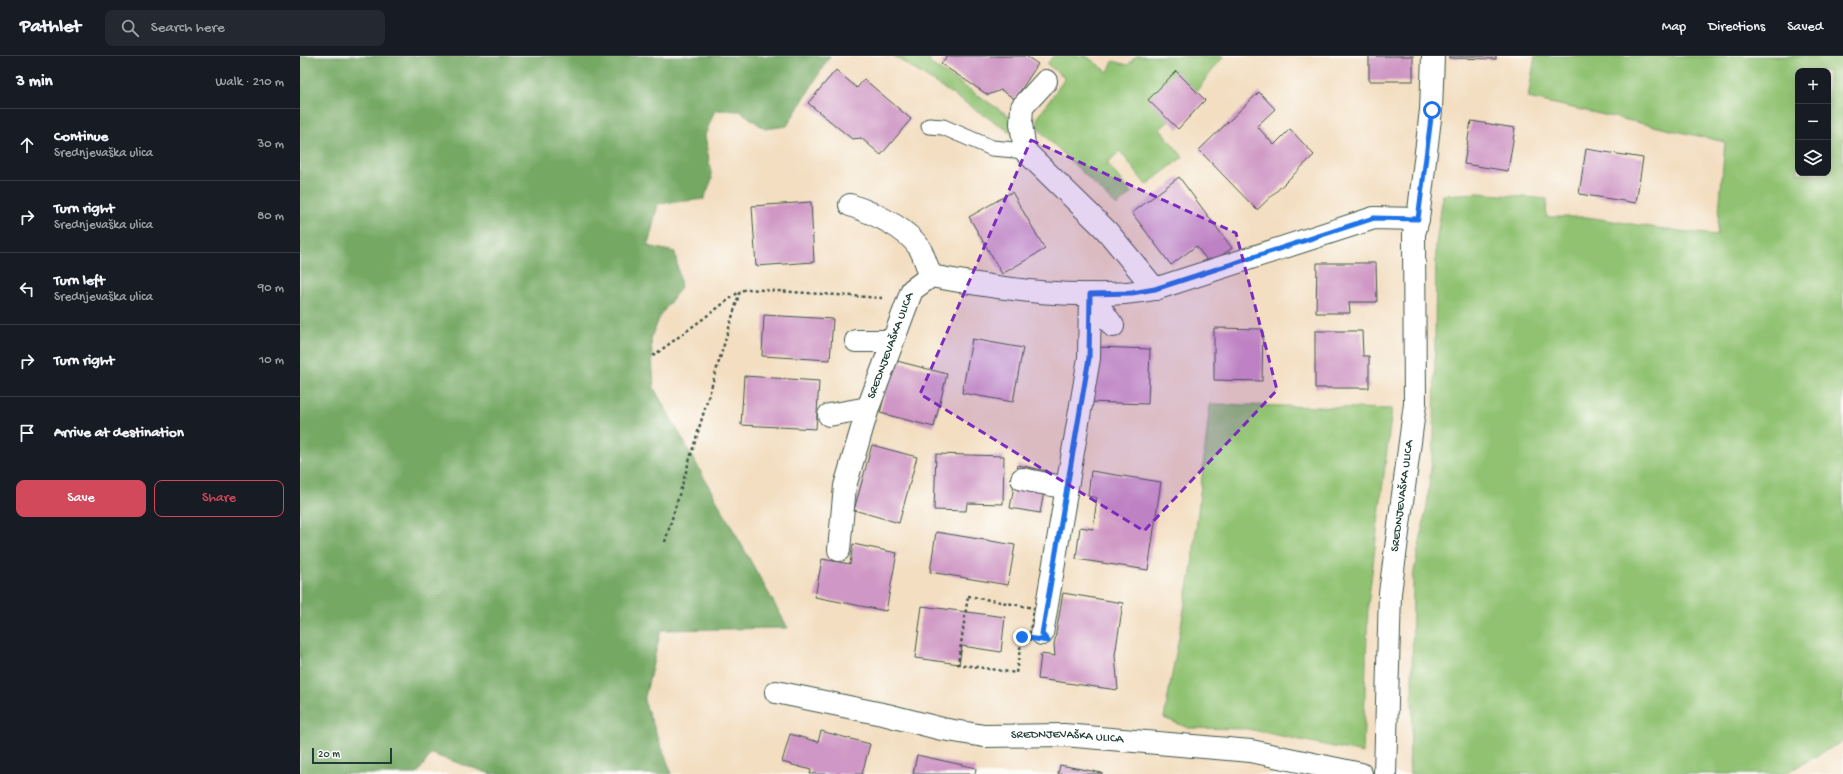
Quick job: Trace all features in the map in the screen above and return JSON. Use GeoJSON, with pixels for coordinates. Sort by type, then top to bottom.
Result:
{"type":"FeatureCollection","features":[{"type":"Feature","properties":{"kind":"street","name":"SREDNJEVAŠKA ULICA"},"geometry":{"type":"LineString","coordinates":[[1385,774],[1390,593],[1415,404],[1414,234],[1418,219],[1432,110],[1433,56]]}},
{"type":"Feature","properties":{"kind":"street"},"geometry":{"type":"LineString","coordinates":[[1046,81],[1022,107],[1021,124],[1025,151],[1107,231],[1155,289]]}},
{"type":"Feature","properties":{"kind":"street"},"geometry":{"type":"LineString","coordinates":[[850,205],[870,212],[896,226],[919,247],[931,276],[992,287],[1090,294],[1132,293],[1155,289],[1374,218],[1418,219]]}},
{"type":"Feature","properties":{"kind":"street","name":"SREDNJEVAŠKA ULICA"},"geometry":{"type":"LineString","coordinates":[[839,550],[850,488],[868,408],[912,290],[931,276]]}},
{"type":"Feature","properties":{"kind":"street"},"geometry":{"type":"LineString","coordinates":[[1090,294],[1113,326]]}},
{"type":"Feature","properties":{"kind":"street"},"geometry":{"type":"LineString","coordinates":[[1042,634],[1089,358],[1090,294]]}},
{"type":"Feature","properties":{"kind":"street"},"geometry":{"type":"LineString","coordinates":[[856,341],[892,342]]}},
{"type":"Feature","properties":{"kind":"street"},"geometry":{"type":"LineString","coordinates":[[829,415],[868,408]]}},
{"type":"Feature","properties":{"kind":"street"},"geometry":{"type":"LineString","coordinates":[[1022,479],[1067,488]]}},
{"type":"Feature","properties":{"kind":"street","name":"SREDNJEVAŠKA ULICA"},"geometry":{"type":"LineString","coordinates":[[776,692],[887,715],[942,729],[984,736],[1064,735],[1251,751],[1361,774]]}},
{"type":"Feature","properties":{"kind":"lane"},"geometry":{"type":"LineString","coordinates":[[929,126],[943,127],[992,148],[1025,151]]}},
{"type":"Feature","properties":{"kind":"path"},"geometry":{"type":"LineString","coordinates":[[653,356],[740,291],[747,289],[879,300],[912,290]]}},
{"type":"Feature","properties":{"kind":"path"},"geometry":{"type":"LineString","coordinates":[[665,542],[740,291]]}},
{"type":"Feature","properties":{"kind":"path"},"geometry":{"type":"LineString","coordinates":[[968,596],[1034,608],[1030,632],[1042,634],[1048,641],[1022,637],[1016,673],[958,664],[968,596]]}},
{"type":"Feature","properties":{"kind":"highlighted area"},"geometry":{"type":"Polygon","coordinates":[[[1031,140],[1236,233],[1277,390],[1144,531],[920,394],[1031,140]]]}},
{"type":"Feature","properties":{"kind":"green space"},"geometry":{"type":"Polygon","coordinates":[[[300,56],[830,56],[787,126],[765,129],[740,111],[715,110],[705,135],[712,179],[704,199],[658,204],[648,246],[675,252],[681,287],[660,316],[651,339],[654,388],[788,628],[661,630],[644,701],[672,774],[491,774],[431,754],[417,774],[300,774],[300,56]]]}},
{"type":"Feature","properties":{"kind":"green space"},"geometry":{"type":"Polygon","coordinates":[[[894,56],[932,56],[928,62],[1021,124],[1010,132],[894,56]]]}},
{"type":"Feature","properties":{"kind":"green space"},"geometry":{"type":"Polygon","coordinates":[[[1053,56],[1086,56],[1108,72],[1113,61],[1128,65],[1136,56],[1224,56],[1182,109],[1160,129],[1183,157],[1146,185],[1120,151],[1107,163],[1131,193],[1117,206],[1040,131],[1037,119],[1065,78],[1047,64],[1053,56]]]}},
{"type":"Feature","properties":{"kind":"green space"},"geometry":{"type":"Polygon","coordinates":[[[1535,56],[1843,56],[1843,741],[1784,774],[1410,774],[1409,756],[1413,720],[1413,577],[1427,505],[1434,440],[1436,244],[1443,195],[1478,193],[1547,199],[1546,217],[1587,217],[1671,230],[1717,235],[1725,142],[1528,98],[1535,56]]]}},
{"type":"Feature","properties":{"kind":"green space"},"geometry":{"type":"Polygon","coordinates":[[[1210,404],[1392,409],[1368,605],[1363,753],[1248,729],[1188,728],[1164,718],[1192,566],[1210,404]]]}},
{"type":"Feature","properties":{"kind":"building"},"geometry":{"type":"Polygon","coordinates":[[[947,56],[1026,56],[1038,64],[1015,99],[1001,90],[988,95],[941,64],[947,56]]]}},
{"type":"Feature","properties":{"kind":"building"},"geometry":{"type":"Polygon","coordinates":[[[1369,56],[1413,56],[1413,81],[1369,81],[1369,56]]]}},
{"type":"Feature","properties":{"kind":"building"},"geometry":{"type":"Polygon","coordinates":[[[1449,56],[1496,56],[1496,59],[1449,58],[1449,56]]]}},
{"type":"Feature","properties":{"kind":"building"},"geometry":{"type":"Polygon","coordinates":[[[836,70],[857,88],[864,79],[911,119],[881,155],[861,138],[852,139],[808,103],[836,70]]]}},
{"type":"Feature","properties":{"kind":"building"},"geometry":{"type":"Polygon","coordinates":[[[1176,71],[1205,100],[1178,129],[1148,100],[1176,71]]]}},
{"type":"Feature","properties":{"kind":"building"},"geometry":{"type":"Polygon","coordinates":[[[1259,92],[1275,109],[1257,126],[1274,145],[1290,129],[1314,155],[1257,210],[1199,150],[1259,92]]]}},
{"type":"Feature","properties":{"kind":"building"},"geometry":{"type":"Polygon","coordinates":[[[1471,121],[1515,128],[1508,171],[1464,164],[1471,121]]]}},
{"type":"Feature","properties":{"kind":"building"},"geometry":{"type":"Polygon","coordinates":[[[1586,149],[1643,158],[1636,203],[1579,194],[1586,149]]]}},
{"type":"Feature","properties":{"kind":"building"},"geometry":{"type":"Polygon","coordinates":[[[1179,177],[1232,248],[1210,264],[1196,246],[1171,265],[1132,213],[1179,177]]]}},
{"type":"Feature","properties":{"kind":"building"},"geometry":{"type":"Polygon","coordinates":[[[1012,192],[1045,249],[1002,274],[969,217],[1012,192]]]}},
{"type":"Feature","properties":{"kind":"building"},"geometry":{"type":"Polygon","coordinates":[[[811,202],[814,262],[756,266],[752,206],[811,202]]]}},
{"type":"Feature","properties":{"kind":"building"},"geometry":{"type":"Polygon","coordinates":[[[1317,263],[1376,263],[1377,302],[1349,302],[1350,313],[1316,313],[1317,263]]]}},
{"type":"Feature","properties":{"kind":"building"},"geometry":{"type":"Polygon","coordinates":[[[764,315],[833,319],[830,360],[762,356],[764,315]]]}},
{"type":"Feature","properties":{"kind":"building"},"geometry":{"type":"Polygon","coordinates":[[[1214,328],[1263,329],[1262,381],[1214,380],[1214,328]]]}},
{"type":"Feature","properties":{"kind":"building"},"geometry":{"type":"Polygon","coordinates":[[[1315,331],[1362,331],[1363,356],[1369,356],[1369,388],[1315,388],[1315,331]]]}},
{"type":"Feature","properties":{"kind":"building"},"geometry":{"type":"Polygon","coordinates":[[[972,339],[1023,348],[1013,402],[962,393],[972,339]]]}},
{"type":"Feature","properties":{"kind":"building"},"geometry":{"type":"Polygon","coordinates":[[[1097,347],[1150,349],[1148,404],[1087,402],[1097,347]]]}},
{"type":"Feature","properties":{"kind":"building"},"geometry":{"type":"Polygon","coordinates":[[[893,360],[947,374],[934,427],[880,413],[893,360]]]}},
{"type":"Feature","properties":{"kind":"building"},"geometry":{"type":"Polygon","coordinates":[[[744,376],[819,381],[816,429],[741,425],[744,376]]]}},
{"type":"Feature","properties":{"kind":"building"},"geometry":{"type":"Polygon","coordinates":[[[872,445],[917,457],[899,523],[854,510],[872,445]]]}},
{"type":"Feature","properties":{"kind":"building"},"geometry":{"type":"Polygon","coordinates":[[[936,454],[1004,456],[1003,504],[967,503],[966,511],[934,510],[936,454]]]}},
{"type":"Feature","properties":{"kind":"building"},"geometry":{"type":"Polygon","coordinates":[[[1018,465],[1048,471],[1040,513],[1010,508],[1018,465]]]}},
{"type":"Feature","properties":{"kind":"building"},"geometry":{"type":"Polygon","coordinates":[[[1091,471],[1161,482],[1148,570],[1076,559],[1080,527],[1093,529],[1097,498],[1088,496],[1091,471]]]}},
{"type":"Feature","properties":{"kind":"building"},"geometry":{"type":"Polygon","coordinates":[[[936,532],[1015,545],[1008,585],[930,572],[936,532]]]}},
{"type":"Feature","properties":{"kind":"building"},"geometry":{"type":"Polygon","coordinates":[[[853,544],[897,553],[886,611],[815,597],[822,559],[850,564],[853,544]]]}},
{"type":"Feature","properties":{"kind":"building"},"geometry":{"type":"Polygon","coordinates":[[[1063,593],[1123,603],[1115,655],[1118,690],[1038,679],[1041,654],[1055,656],[1054,645],[1063,593]]]}},
{"type":"Feature","properties":{"kind":"building"},"geometry":{"type":"Polygon","coordinates":[[[922,606],[1005,617],[1001,652],[962,646],[959,664],[915,658],[922,606]]]}},
{"type":"Feature","properties":{"kind":"building"},"geometry":{"type":"Polygon","coordinates":[[[821,731],[870,744],[862,774],[810,774],[811,770],[782,762],[790,734],[818,742],[821,731]]]}},
{"type":"Feature","properties":{"kind":"building"},"geometry":{"type":"Polygon","coordinates":[[[917,755],[976,768],[975,774],[913,774],[917,755]]]}},
{"type":"Feature","properties":{"kind":"building"},"geometry":{"type":"Polygon","coordinates":[[[1060,765],[1102,773],[1102,774],[1058,774],[1060,765]]]}},
{"type":"Feature","properties":{"kind":"route"},"geometry":{"type":"LineString","coordinates":[[1022,637],[1048,641],[1042,634],[1076,442],[1089,358],[1090,294],[1132,293],[1155,289],[1374,218],[1418,219],[1432,110]]}}]}
